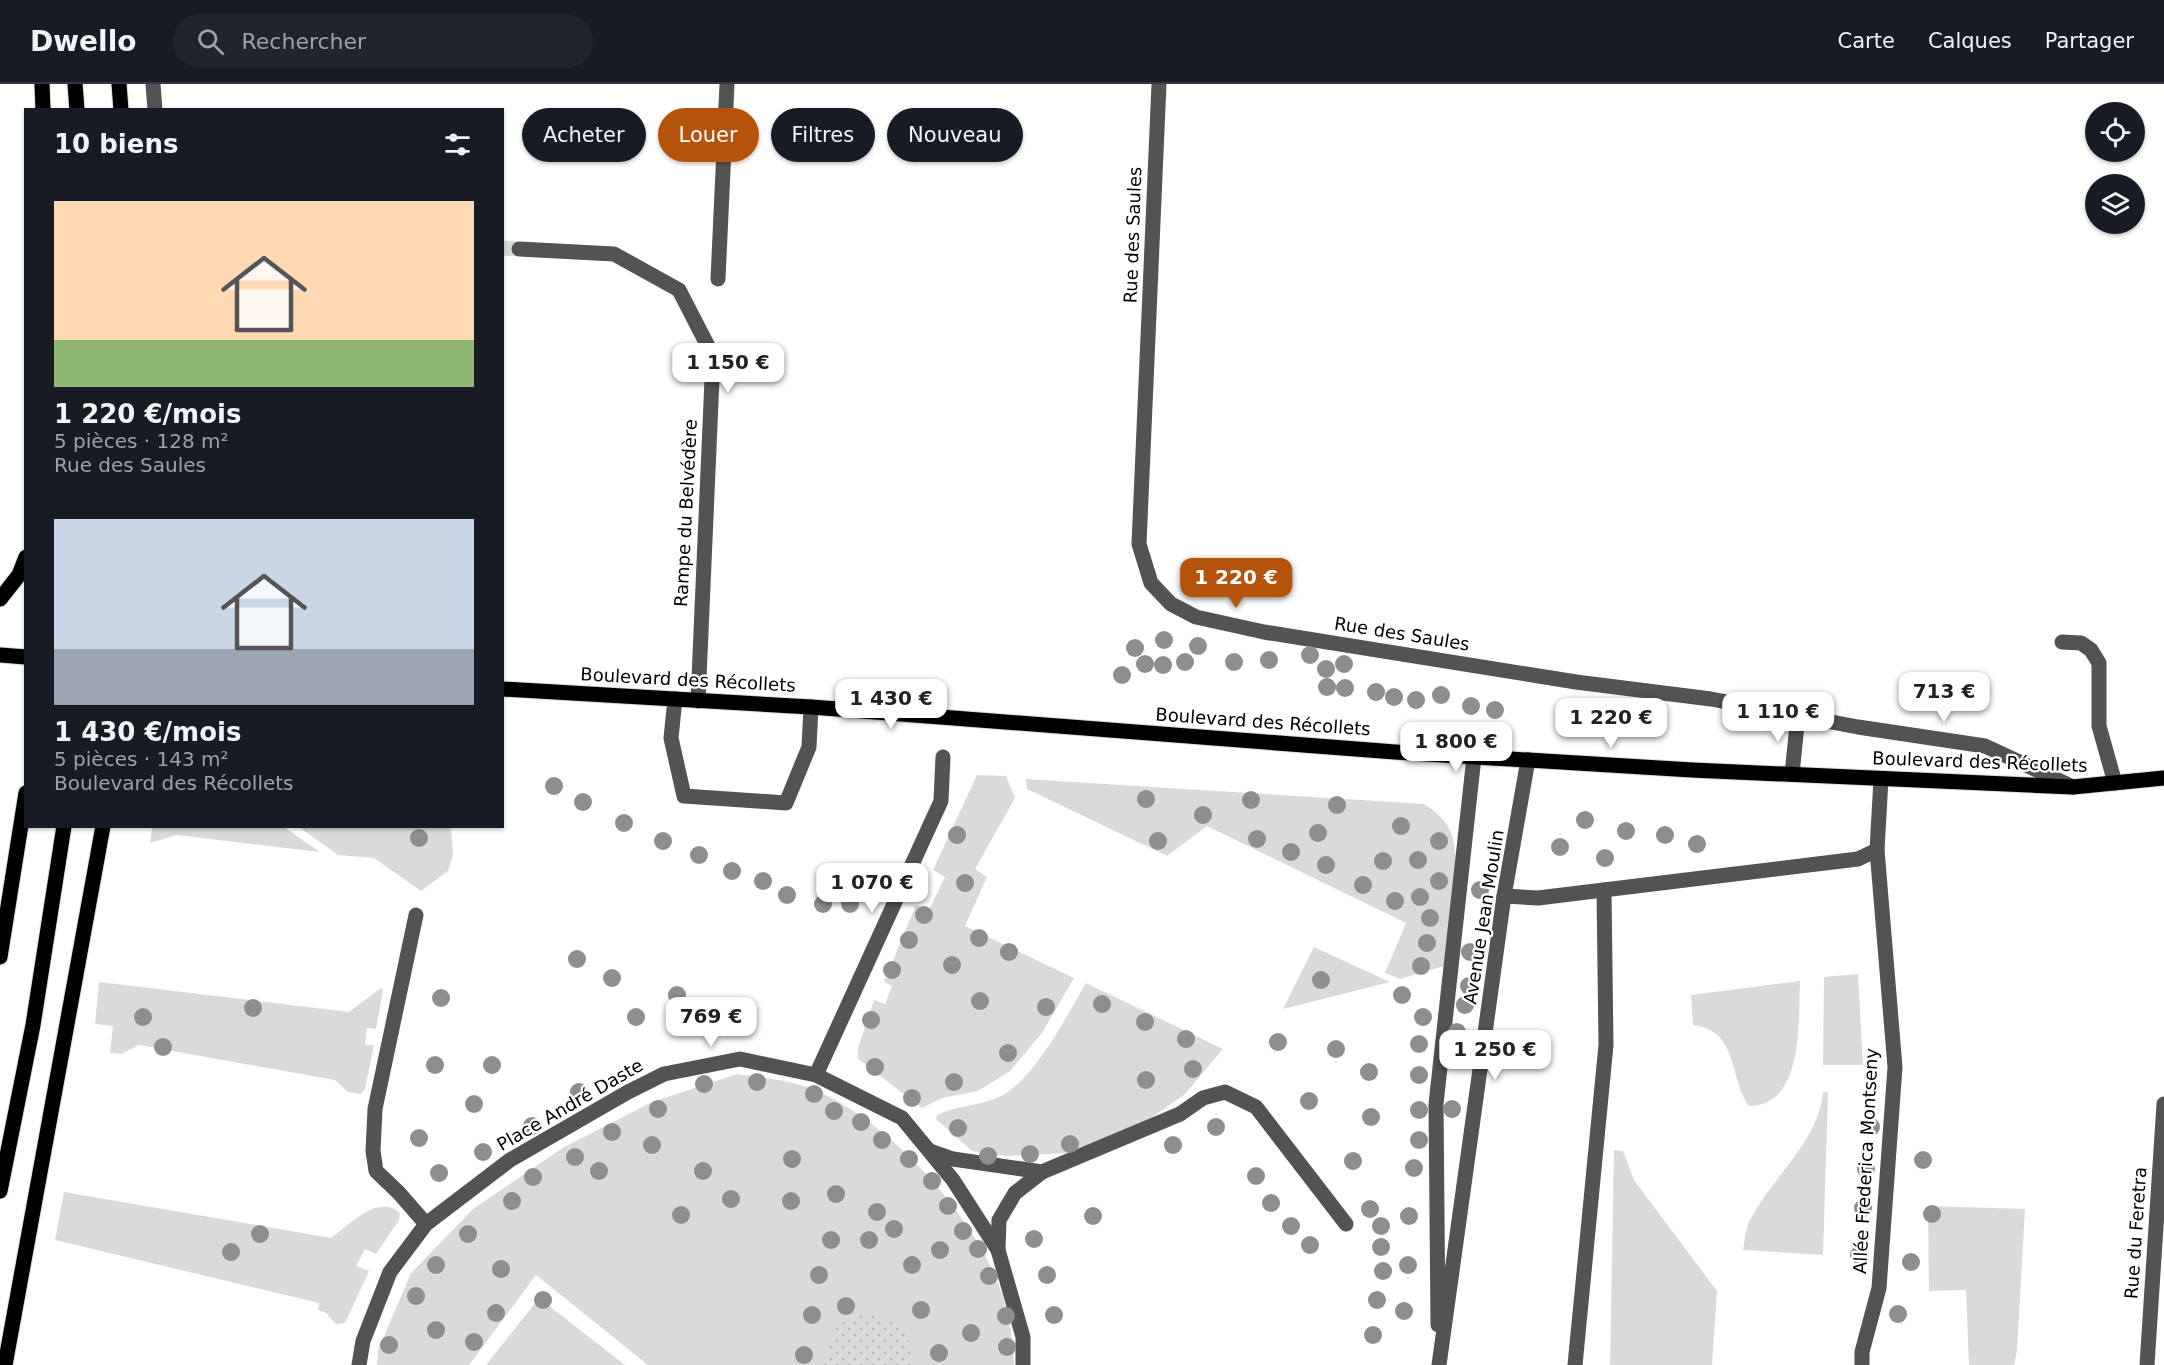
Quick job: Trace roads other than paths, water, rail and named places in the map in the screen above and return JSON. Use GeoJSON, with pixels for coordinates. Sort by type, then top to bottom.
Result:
{"type":"FeatureCollection","features":[{"type":"Feature","properties":{"kind":"main road"},"geometry":{"type":"LineString","coordinates":[[42,84],[43,108]]}},
{"type":"Feature","properties":{"kind":"main road"},"geometry":{"type":"LineString","coordinates":[[75,84],[77,108]]}},
{"type":"Feature","properties":{"kind":"main road"},"geometry":{"type":"LineString","coordinates":[[119,84],[121,108]]}},
{"type":"Feature","properties":{"kind":"main road"},"geometry":{"type":"LineString","coordinates":[[0,599],[19,575],[24,561]]}},
{"type":"Feature","properties":{"kind":"main road"},"geometry":{"type":"LineString","coordinates":[[0,655],[24,657]]}},
{"type":"Feature","properties":{"kind":"main road","name":"Boulevard des Récollets"},"geometry":{"type":"LineString","coordinates":[[504,689],[810,707],[1474,757],[1881,779],[2073,787],[2164,778]]}},
{"type":"Feature","properties":{"kind":"main road"},"geometry":{"type":"LineString","coordinates":[[0,957],[24,806]]}},
{"type":"Feature","properties":{"kind":"main road"},"geometry":{"type":"LineString","coordinates":[[0,1191],[33,1025],[64,828]]}},
{"type":"Feature","properties":{"kind":"main road"},"geometry":{"type":"LineString","coordinates":[[5,1365],[103,828]]}},
{"type":"Feature","properties":{"kind":"street"},"geometry":{"type":"LineString","coordinates":[[153,84],[155,108]]}},
{"type":"Feature","properties":{"kind":"street"},"geometry":{"type":"LineString","coordinates":[[718,279],[728,84]]}},
{"type":"Feature","properties":{"kind":"street","name":"Rue des Saules"},"geometry":{"type":"LineString","coordinates":[[1159,84],[1139,544],[1151,583],[1171,604],[1196,617],[1264,632],[1576,682],[1711,699],[1985,746],[2073,787]]}},
{"type":"Feature","properties":{"kind":"street","name":"Rampe du Belvédère"},"geometry":{"type":"LineString","coordinates":[[519,249],[614,254],[680,291],[713,356],[698,700]]}},
{"type":"Feature","properties":{"kind":"street"},"geometry":{"type":"LineString","coordinates":[[2062,642],[2081,643],[2091,650],[2099,663],[2099,726],[2115,783]]}},
{"type":"Feature","properties":{"kind":"street"},"geometry":{"type":"LineString","coordinates":[[675,699],[671,738],[684,796],[775,802],[786,802],[809,747],[810,707]]}},
{"type":"Feature","properties":{"kind":"street"},"geometry":{"type":"LineString","coordinates":[[1792,774],[1798,715]]}},
{"type":"Feature","properties":{"kind":"street"},"geometry":{"type":"LineString","coordinates":[[816,1075],[941,801],[943,757]]}},
{"type":"Feature","properties":{"kind":"street","name":"Avenue Jean Moulin"},"geometry":{"type":"LineString","coordinates":[[1439,1365],[1436,1104],[1474,757]]}},
{"type":"Feature","properties":{"kind":"street","name":"Avenue Jean Moulin"},"geometry":{"type":"LineString","coordinates":[[1439,1365],[1504,896],[1528,760]]}},
{"type":"Feature","properties":{"kind":"street","name":"Allée Frederica Montseny"},"geometry":{"type":"LineString","coordinates":[[1862,1365],[1862,1352],[1879,1288],[1895,1067],[1877,849],[1881,779]]}},
{"type":"Feature","properties":{"kind":"street"},"geometry":{"type":"LineString","coordinates":[[1504,896],[1538,898],[1858,859],[1877,849]]}},
{"type":"Feature","properties":{"kind":"street"},"geometry":{"type":"LineString","coordinates":[[1575,1365],[1606,1046],[1604,890]]}},
{"type":"Feature","properties":{"kind":"street"},"geometry":{"type":"LineString","coordinates":[[416,915],[375,1109],[373,1151],[376,1171],[399,1192],[426,1224]]}},
{"type":"Feature","properties":{"kind":"street","name":"Place André Daste"},"geometry":{"type":"LineString","coordinates":[[359,1365],[363,1341],[390,1272],[426,1224],[510,1160],[664,1074],[740,1059],[816,1075],[902,1118],[953,1180],[998,1250],[1023,1336],[1023,1365]]}},
{"type":"Feature","properties":{"kind":"street"},"geometry":{"type":"LineString","coordinates":[[998,1250],[999,1220],[1015,1192],[1042,1172],[1180,1114],[1203,1098],[1225,1092],[1256,1107],[1346,1224]]}},
{"type":"Feature","properties":{"kind":"street","name":"Rue du Feretra"},"geometry":{"type":"LineString","coordinates":[[2147,1365],[2164,1104]]}},
{"type":"Feature","properties":{"kind":"street"},"geometry":{"type":"LineString","coordinates":[[929,1151],[953,1159],[1042,1172]]}},
{"type":"Feature","properties":{"kind":"tunnel"},"geometry":{"type":"LineString","coordinates":[[504,248],[519,249]]}}]}
